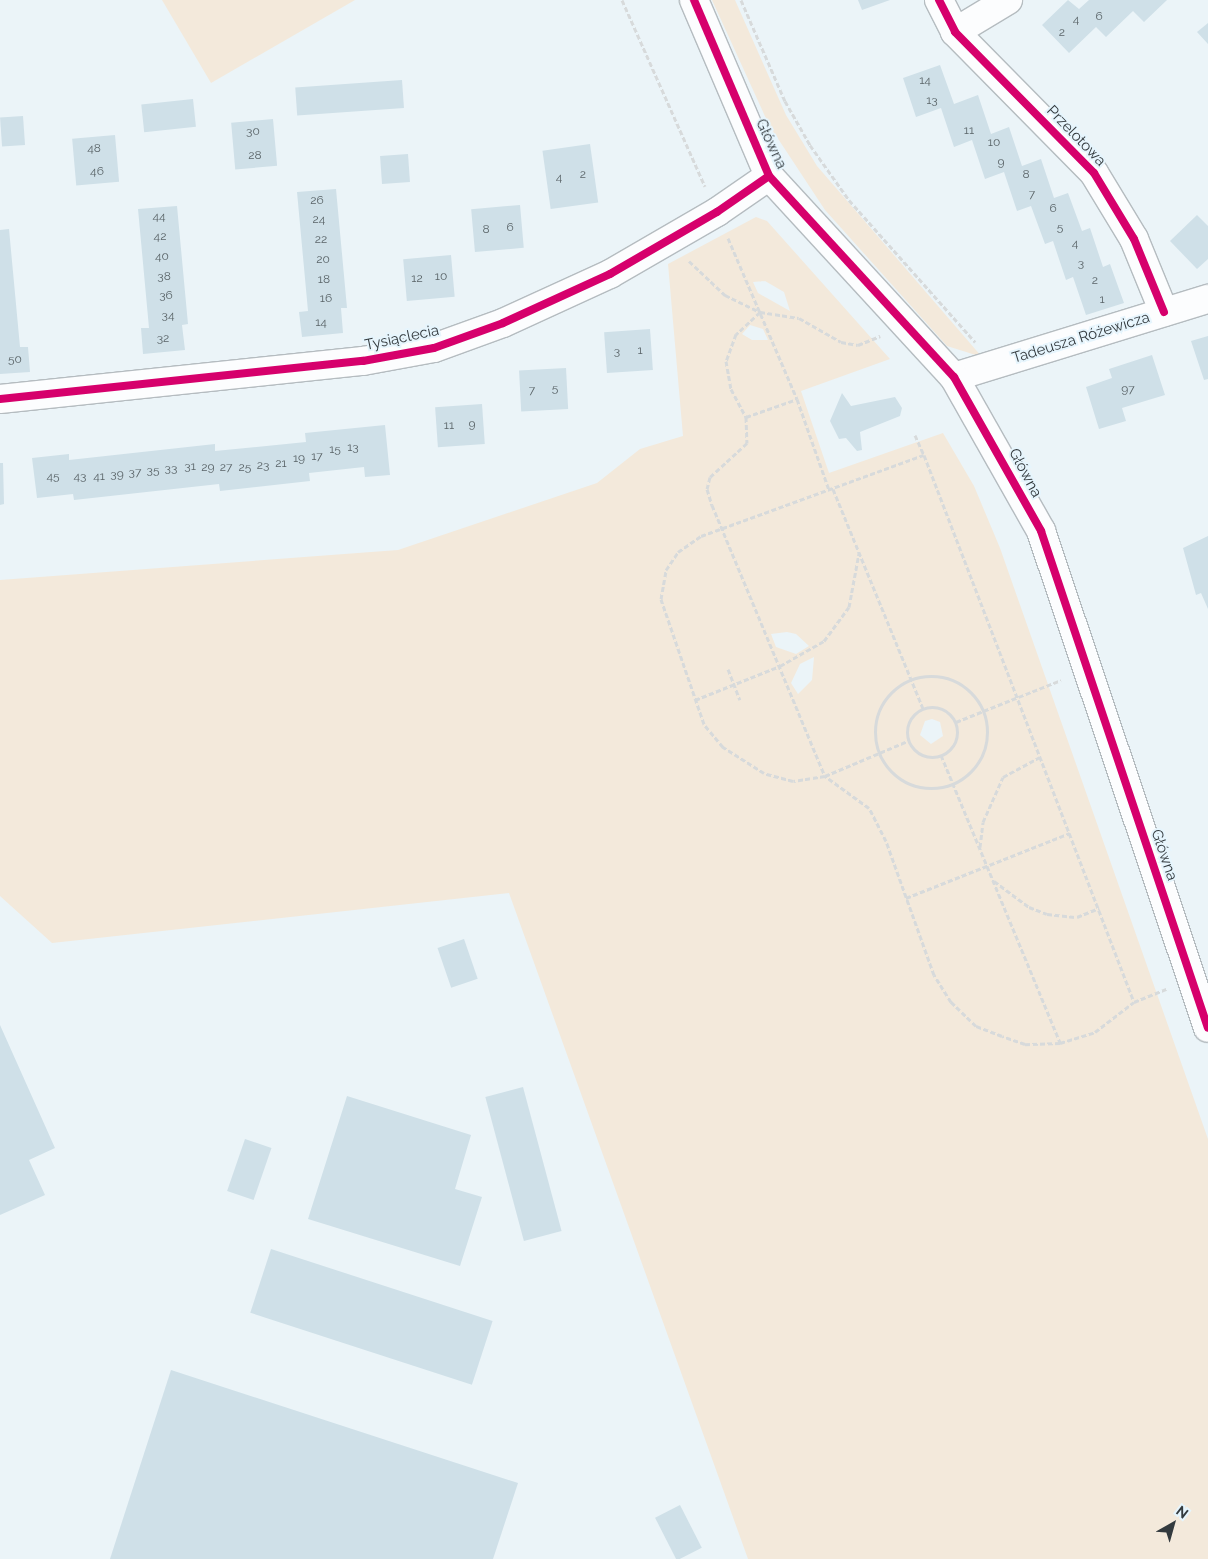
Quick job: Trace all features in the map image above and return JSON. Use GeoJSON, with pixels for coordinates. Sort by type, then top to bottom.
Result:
{"type":"FeatureCollection","features":[{"type":"Feature","properties":{"kind":"street","name":"Główna"},"geometry":{"type":"LineString","coordinates":[[694,0],[769,176],[954,378],[1041,531],[1208,1028]]}},
{"type":"Feature","properties":{"kind":"street","name":"Przelotowa"},"geometry":{"type":"LineString","coordinates":[[939,0],[955,32],[1094,173],[1134,239],[1164,312]]}},
{"type":"Feature","properties":{"kind":"street"},"geometry":{"type":"LineString","coordinates":[[955,32],[1008,0]]}},
{"type":"Feature","properties":{"kind":"street","name":"Tysiąclecia"},"geometry":{"type":"LineString","coordinates":[[0,399],[362,361],[434,348],[503,323],[610,274],[717,212],[769,176]]}},
{"type":"Feature","properties":{"kind":"street","name":"Tadeusza Różewicza"},"geometry":{"type":"LineString","coordinates":[[954,378],[1208,298]]}},
{"type":"Feature","properties":{"kind":"path"},"geometry":{"type":"LineString","coordinates":[[622,0],[717,212],[797,398],[831,490],[860,553],[923,708]]}},
{"type":"Feature","properties":{"kind":"path"},"geometry":{"type":"LineString","coordinates":[[742,0],[785,101],[810,145],[849,200],[978,345]]}},
{"type":"Feature","properties":{"kind":"path"},"geometry":{"type":"LineString","coordinates":[[674,237],[704,279],[760,312],[799,318],[841,342],[858,345],[872,341],[899,318]]}},
{"type":"Feature","properties":{"kind":"path"},"geometry":{"type":"LineString","coordinates":[[760,312],[736,334],[726,361],[729,384],[746,417],[747,443],[739,455],[717,468],[708,483],[722,528],[824,776],[869,808],[906,898],[934,975],[951,1002],[976,1026],[1002,1036],[1025,1044],[1060,1043],[1095,1032],[1134,1002],[1191,979]]}},
{"type":"Feature","properties":{"kind":"path"},"geometry":{"type":"LineString","coordinates":[[746,417],[797,398]]}},
{"type":"Feature","properties":{"kind":"path"},"geometry":{"type":"LineString","coordinates":[[915,435],[1018,697],[1134,1002]]}},
{"type":"Feature","properties":{"kind":"path"},"geometry":{"type":"LineString","coordinates":[[908,741],[824,776],[793,781],[764,773],[741,760],[704,724],[661,599],[664,580],[678,552],[722,528],[924,455]]}},
{"type":"Feature","properties":{"kind":"path"},"geometry":{"type":"LineString","coordinates":[[695,700],[806,654],[841,623],[849,607],[860,553]]}},
{"type":"Feature","properties":{"kind":"path"},"geometry":{"type":"LineString","coordinates":[[728,669],[740,700]]}},
{"type":"Feature","properties":{"kind":"path"},"geometry":{"type":"LineString","coordinates":[[945,677],[962,684],[984,711],[987,745],[980,762],[953,784],[936,788],[902,780],[879,753],[875,736],[883,702],[911,679],[945,677]]}},
{"type":"Feature","properties":{"kind":"path"},"geometry":{"type":"LineString","coordinates":[[956,722],[1052,684]]}},
{"type":"Feature","properties":{"kind":"path"},"geometry":{"type":"LineString","coordinates":[[908,741],[909,721],[923,708],[942,708],[956,722]]}},
{"type":"Feature","properties":{"kind":"path"},"geometry":{"type":"LineString","coordinates":[[908,741],[928,756],[941,755],[952,747],[956,722]]}},
{"type":"Feature","properties":{"kind":"path"},"geometry":{"type":"LineString","coordinates":[[941,755],[1060,1043]]}},
{"type":"Feature","properties":{"kind":"path"},"geometry":{"type":"LineString","coordinates":[[980,849],[983,822],[1003,777],[1040,756]]}},
{"type":"Feature","properties":{"kind":"path"},"geometry":{"type":"LineString","coordinates":[[906,898],[1070,833]]}},
{"type":"Feature","properties":{"kind":"path"},"geometry":{"type":"LineString","coordinates":[[993,880],[1029,907],[1047,914],[1077,916],[1099,908]]}},
{"type":"Feature","properties":{"kind":"shaded area"},"geometry":{"type":"Polygon","coordinates":[[[162,0],[355,0],[211,83],[162,0]]]}},
{"type":"Feature","properties":{"kind":"shaded area"},"geometry":{"type":"Polygon","coordinates":[[[712,0],[735,0],[786,115],[817,166],[982,357],[947,346],[825,210],[769,125],[712,0]]]}},
{"type":"Feature","properties":{"kind":"shaded area"},"geometry":{"type":"Polygon","coordinates":[[[756,217],[767,221],[890,359],[801,391],[829,473],[943,433],[974,486],[1000,548],[1208,1139],[1208,1559],[748,1559],[509,893],[52,943],[0,896],[0,580],[398,550],[597,483],[640,449],[683,436],[668,264],[756,217]],[[765,281],[753,282],[758,293],[790,311],[784,292],[765,281]],[[750,325],[742,334],[752,340],[768,340],[763,329],[750,325]],[[787,632],[771,634],[776,647],[796,654],[809,646],[796,634],[787,632]],[[814,657],[800,664],[791,683],[798,694],[812,680],[814,657]],[[932,719],[925,721],[920,735],[931,744],[943,736],[940,722],[932,719]]]}},
{"type":"Feature","properties":{"kind":"building"},"geometry":{"type":"Polygon","coordinates":[[[858,0],[890,0],[862,10],[858,0]]]}},
{"type":"Feature","properties":{"kind":"building"},"geometry":{"type":"Polygon","coordinates":[[[1068,0],[1079,9],[1089,0],[1167,0],[1144,22],[1133,11],[1106,37],[1096,27],[1069,53],[1042,25],[1068,0]]]}},
{"type":"Feature","properties":{"kind":"building"},"geometry":{"type":"Polygon","coordinates":[[[1208,23],[1208,44],[1197,32],[1208,23]]]}},
{"type":"Feature","properties":{"kind":"building"},"geometry":{"type":"Polygon","coordinates":[[[940,65],[954,104],[978,95],[991,134],[1009,127],[1022,166],[1041,159],[1054,198],[1068,193],[1082,231],[1090,228],[1103,267],[1110,264],[1124,303],[1086,315],[1073,277],[1066,280],[1053,241],[1045,244],[1031,206],[1017,211],[1004,172],[985,179],[972,140],[954,147],[941,108],[916,117],[903,78],[940,65]]]}},
{"type":"Feature","properties":{"kind":"building"},"geometry":{"type":"Polygon","coordinates":[[[402,80],[404,108],[297,115],[295,87],[402,80]]]}},
{"type":"Feature","properties":{"kind":"building"},"geometry":{"type":"Polygon","coordinates":[[[193,99],[196,127],[144,132],[141,104],[193,99]]]}},
{"type":"Feature","properties":{"kind":"building"},"geometry":{"type":"Polygon","coordinates":[[[23,116],[25,145],[2,147],[0,118],[23,116]]]}},
{"type":"Feature","properties":{"kind":"building"},"geometry":{"type":"Polygon","coordinates":[[[273,119],[277,166],[235,169],[231,123],[273,119]]]}},
{"type":"Feature","properties":{"kind":"building"},"geometry":{"type":"Polygon","coordinates":[[[115,135],[119,182],[76,186],[72,139],[115,135]]]}},
{"type":"Feature","properties":{"kind":"building"},"geometry":{"type":"Polygon","coordinates":[[[590,144],[598,202],[551,209],[542,151],[590,144]]]}},
{"type":"Feature","properties":{"kind":"building"},"geometry":{"type":"Polygon","coordinates":[[[408,154],[410,182],[382,184],[380,156],[408,154]]]}},
{"type":"Feature","properties":{"kind":"building"},"geometry":{"type":"Polygon","coordinates":[[[336,189],[347,308],[341,308],[343,333],[302,337],[299,312],[308,311],[297,192],[336,189]]]}},
{"type":"Feature","properties":{"kind":"building"},"geometry":{"type":"Polygon","coordinates":[[[520,205],[524,248],[475,252],[471,209],[520,205]]]}},
{"type":"Feature","properties":{"kind":"building"},"geometry":{"type":"Polygon","coordinates":[[[177,206],[188,324],[182,325],[185,350],[143,354],[141,328],[149,328],[138,209],[177,206]]]}},
{"type":"Feature","properties":{"kind":"building"},"geometry":{"type":"Polygon","coordinates":[[[1197,215],[1208,226],[1208,259],[1197,269],[1170,241],[1197,215]]]}},
{"type":"Feature","properties":{"kind":"building"},"geometry":{"type":"Polygon","coordinates":[[[9,229],[20,347],[28,347],[30,372],[0,374],[0,230],[9,229]]]}},
{"type":"Feature","properties":{"kind":"building"},"geometry":{"type":"Polygon","coordinates":[[[451,255],[455,297],[407,301],[403,259],[451,255]]]}},
{"type":"Feature","properties":{"kind":"building"},"geometry":{"type":"Polygon","coordinates":[[[650,329],[653,370],[607,373],[604,332],[650,329]]]}},
{"type":"Feature","properties":{"kind":"building"},"geometry":{"type":"Polygon","coordinates":[[[1208,336],[1208,379],[1204,380],[1191,341],[1208,336]]]}},
{"type":"Feature","properties":{"kind":"building"},"geometry":{"type":"Polygon","coordinates":[[[1152,355],[1165,395],[1122,408],[1126,421],[1099,429],[1086,387],[1112,378],[1109,369],[1152,355]]]}},
{"type":"Feature","properties":{"kind":"building"},"geometry":{"type":"Polygon","coordinates":[[[566,368],[568,409],[521,411],[519,370],[566,368]]]}},
{"type":"Feature","properties":{"kind":"building"},"geometry":{"type":"Polygon","coordinates":[[[842,393],[851,406],[895,397],[902,408],[900,416],[860,432],[862,450],[857,451],[846,438],[839,439],[830,421],[842,393]]]}},
{"type":"Feature","properties":{"kind":"building"},"geometry":{"type":"Polygon","coordinates":[[[482,404],[485,444],[438,447],[435,407],[482,404]]]}},
{"type":"Feature","properties":{"kind":"building"},"geometry":{"type":"Polygon","coordinates":[[[385,425],[390,475],[365,477],[364,467],[309,473],[310,481],[220,491],[219,484],[74,500],[73,494],[37,498],[32,458],[69,454],[69,460],[215,444],[215,451],[306,442],[305,433],[385,425]]]}},
{"type":"Feature","properties":{"kind":"building"},"geometry":{"type":"Polygon","coordinates":[[[0,463],[3,463],[4,504],[0,505],[0,463]]]}},
{"type":"Feature","properties":{"kind":"building"},"geometry":{"type":"Polygon","coordinates":[[[1208,536],[1208,609],[1201,593],[1196,595],[1183,548],[1208,536]]]}},
{"type":"Feature","properties":{"kind":"building"},"geometry":{"type":"Polygon","coordinates":[[[464,939],[478,979],[451,988],[438,948],[464,939]]]}},
{"type":"Feature","properties":{"kind":"building"},"geometry":{"type":"Polygon","coordinates":[[[0,1025],[55,1148],[29,1160],[45,1195],[0,1215],[0,1025]]]}},
{"type":"Feature","properties":{"kind":"building"},"geometry":{"type":"Polygon","coordinates":[[[523,1087],[562,1231],[524,1241],[485,1097],[523,1087]]]}},
{"type":"Feature","properties":{"kind":"building"},"geometry":{"type":"Polygon","coordinates":[[[347,1096],[471,1135],[455,1189],[482,1197],[460,1266],[308,1219],[347,1096]]]}},
{"type":"Feature","properties":{"kind":"building"},"geometry":{"type":"Polygon","coordinates":[[[245,1139],[271,1148],[254,1200],[227,1191],[245,1139]]]}},
{"type":"Feature","properties":{"kind":"building"},"geometry":{"type":"Polygon","coordinates":[[[271,1249],[493,1321],[472,1385],[250,1313],[271,1249]]]}},
{"type":"Feature","properties":{"kind":"building"},"geometry":{"type":"Polygon","coordinates":[[[171,1370],[518,1483],[493,1559],[110,1559],[171,1370]]]}},
{"type":"Feature","properties":{"kind":"building"},"geometry":{"type":"Polygon","coordinates":[[[680,1505],[702,1548],[676,1559],[655,1518],[680,1505]]]}},
{"type":"Feature","properties":{"kind":"cycle path"},"geometry":{"type":"LineString","coordinates":[[694,0],[769,176],[954,377],[1041,531],[1208,1028]]}},
{"type":"Feature","properties":{"kind":"cycle path"},"geometry":{"type":"LineString","coordinates":[[939,0],[955,32],[1094,173],[1134,239],[1164,312]]}},
{"type":"Feature","properties":{"kind":"cycle path"},"geometry":{"type":"LineString","coordinates":[[0,399],[363,361],[434,348],[503,323],[610,274],[717,212],[769,176]]}}]}
